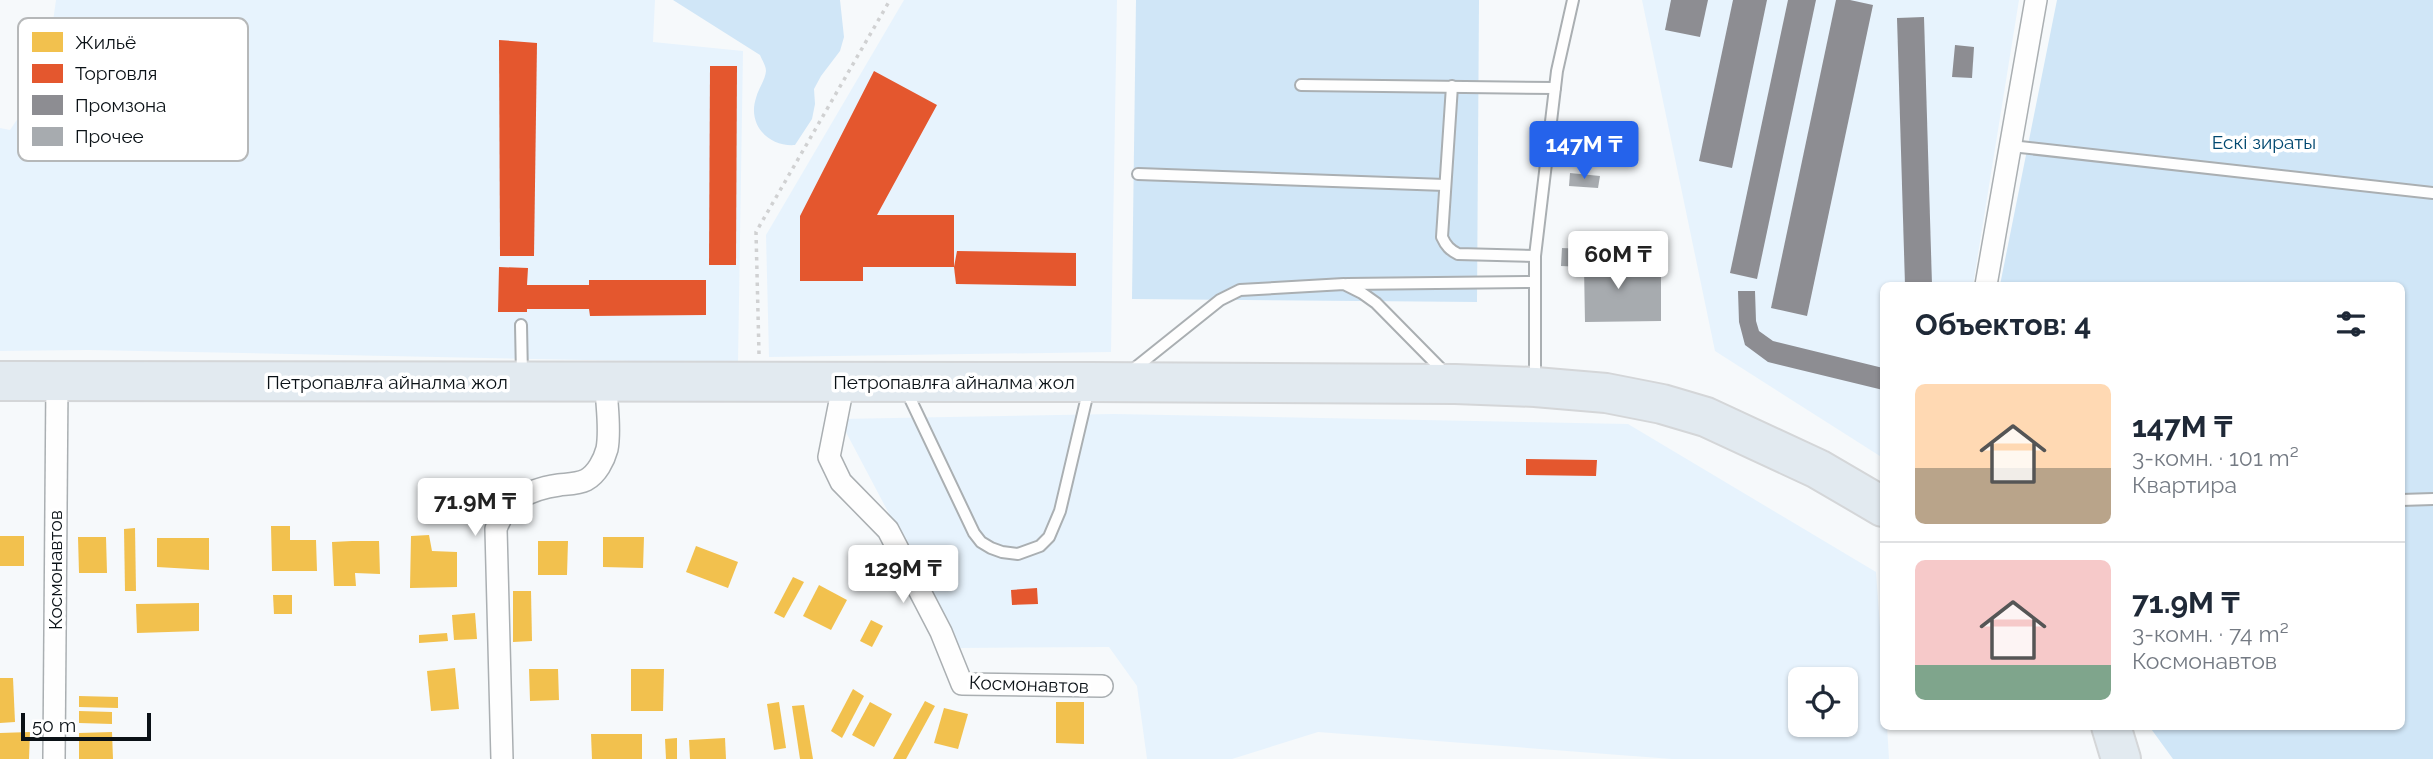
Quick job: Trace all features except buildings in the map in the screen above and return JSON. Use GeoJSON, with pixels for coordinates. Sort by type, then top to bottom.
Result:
{"type":"FeatureCollection","features":[{"type":"Feature","properties":{"kind":"highway","name":"Петропавлға айналма жол"},"geometry":{"type":"LineString","coordinates":[[0,381],[902,381],[1455,384],[1535,387],[1606,393],[1662,404],[1706,417],[1818,469],[1880,505]]}},
{"type":"Feature","properties":{"kind":"highway"},"geometry":{"type":"LineString","coordinates":[[2111,730],[2121,759]]}},
{"type":"Feature","properties":{"kind":"street"},"geometry":{"type":"LineString","coordinates":[[1987,282],[2036,0]]}},
{"type":"Feature","properties":{"kind":"street","name":"Космонавтов"},"geometry":{"type":"LineString","coordinates":[[54,759],[57,381]]}},
{"type":"Feature","properties":{"kind":"street","name":"Космонавтов"},"geometry":{"type":"LineString","coordinates":[[844,381],[829,457],[841,482],[888,530],[941,632],[962,684],[1102,686]]}},
{"type":"Feature","properties":{"kind":"street"},"geometry":{"type":"LineString","coordinates":[[502,759],[496,530],[500,517],[529,492],[586,480],[596,472],[608,441],[606,383]]}},
{"type":"Feature","properties":{"kind":"lane"},"geometry":{"type":"LineString","coordinates":[[1535,387],[1535,256],[1555,88],[1573,0]]}},
{"type":"Feature","properties":{"kind":"lane"},"geometry":{"type":"LineString","coordinates":[[1301,85],[1555,88]]}},
{"type":"Feature","properties":{"kind":"lane"},"geometry":{"type":"LineString","coordinates":[[1452,86],[1442,237],[1451,251],[1458,254],[1535,256]]}},
{"type":"Feature","properties":{"kind":"lane"},"geometry":{"type":"LineString","coordinates":[[2011,146],[2433,192]]}},
{"type":"Feature","properties":{"kind":"lane"},"geometry":{"type":"LineString","coordinates":[[1138,174],[1445,185]]}},
{"type":"Feature","properties":{"kind":"lane"},"geometry":{"type":"LineString","coordinates":[[902,381],[974,533],[981,542],[991,548],[1018,554],[1040,546],[1056,525],[1104,382],[1220,300],[1248,288],[1535,282]]}},
{"type":"Feature","properties":{"kind":"lane"},"geometry":{"type":"LineString","coordinates":[[1344,284],[1376,303],[1455,384]]}},
{"type":"Feature","properties":{"kind":"lane"},"geometry":{"type":"LineString","coordinates":[[521,325],[522,382]]}},
{"type":"Feature","properties":{"kind":"lane"},"geometry":{"type":"LineString","coordinates":[[2405,500],[2433,499]]}},
{"type":"Feature","properties":{"kind":"path"},"geometry":{"type":"LineString","coordinates":[[759,382],[756,232],[890,0]]}},
{"type":"Feature","properties":{"kind":"shaded area"},"geometry":{"type":"Polygon","coordinates":[[[56,0],[655,0],[653,42],[743,51],[738,363],[88,350],[0,351],[0,128],[10,130],[18,118],[18,161],[248,161],[248,18],[53,18],[56,0]]]}},
{"type":"Feature","properties":{"kind":"shaded area"},"geometry":{"type":"Polygon","coordinates":[[[904,0],[1117,0],[1111,352],[769,357],[766,235],[904,0]]]}},
{"type":"Feature","properties":{"kind":"shaded area"},"geometry":{"type":"Polygon","coordinates":[[[1642,0],[2019,0],[1973,282],[1880,282],[1880,456],[1715,351],[1642,0]]]}},
{"type":"Feature","properties":{"kind":"shaded area"},"geometry":{"type":"Polygon","coordinates":[[[1114,414],[1628,424],[1876,572],[1880,627],[1880,730],[1887,730],[1889,759],[1672,759],[1318,732],[1232,759],[1147,759],[1137,686],[1109,647],[960,648],[839,419],[1114,414]]]}},
{"type":"Feature","properties":{"kind":"green space"},"geometry":{"type":"Polygon","coordinates":[[[673,0],[840,0],[844,37],[840,51],[814,89],[812,119],[795,145],[785,145],[769,138],[758,125],[754,108],[766,71],[760,55],[673,0]]]}},
{"type":"Feature","properties":{"kind":"green space"},"geometry":{"type":"Polygon","coordinates":[[[1136,0],[1479,0],[1477,302],[1132,299],[1136,0]]]}},
{"type":"Feature","properties":{"kind":"green space","name":"Ескі зираты"},"geometry":{"type":"Polygon","coordinates":[[[2057,0],[2433,0],[2433,759],[2173,759],[2152,730],[2405,730],[2405,282],[2001,282],[2057,0]]]}}]}
